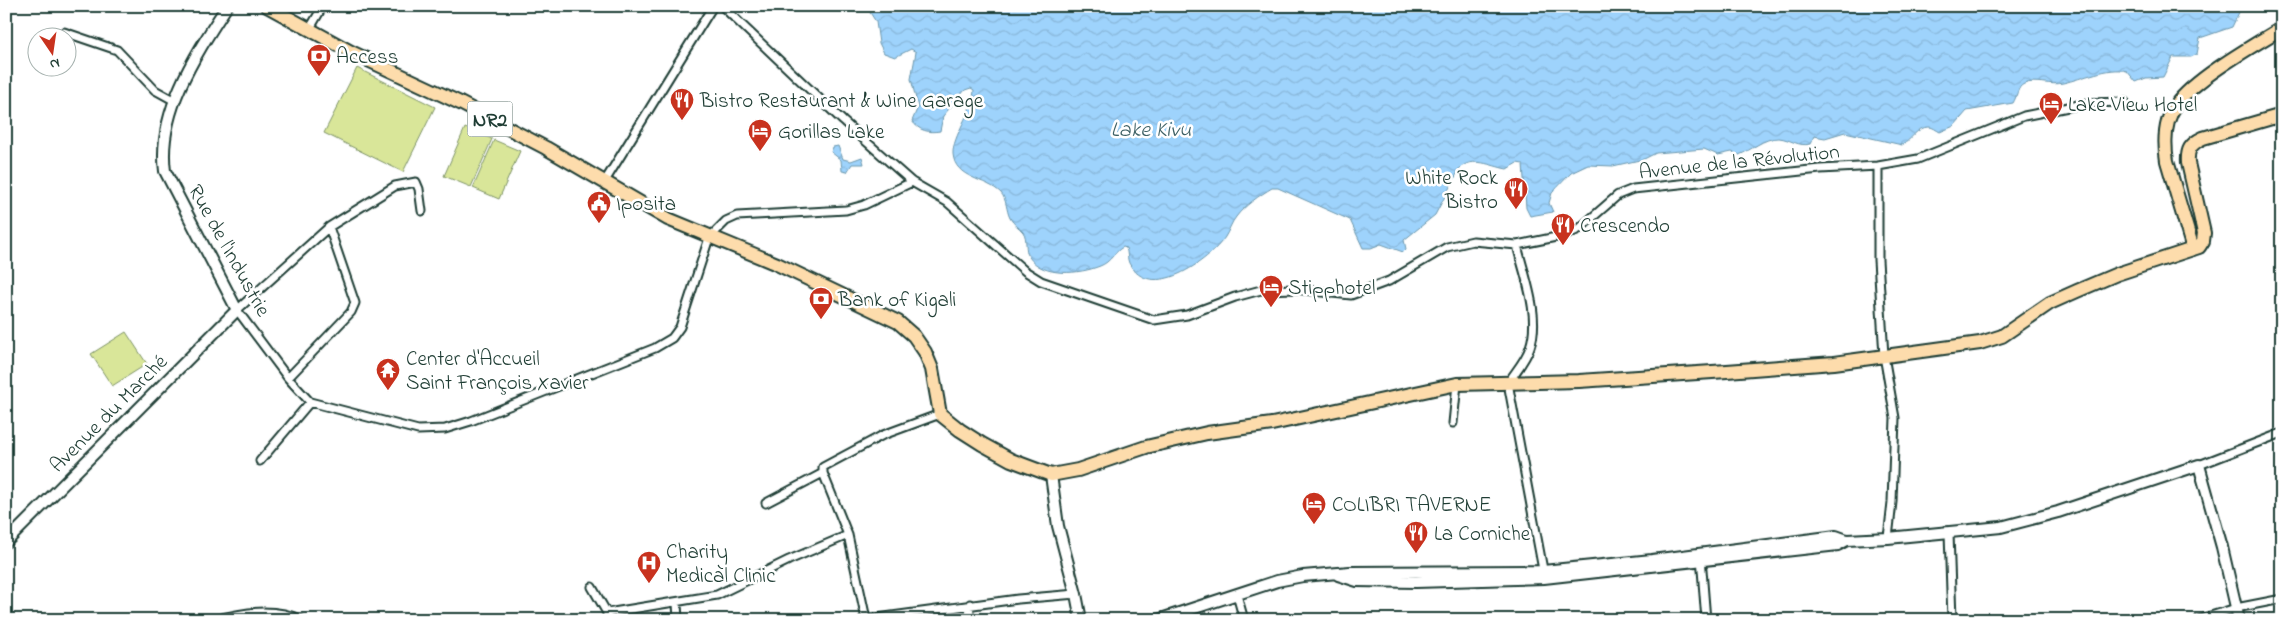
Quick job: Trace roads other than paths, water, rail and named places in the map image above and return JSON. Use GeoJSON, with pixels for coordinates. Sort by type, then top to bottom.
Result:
{"type":"FeatureCollection","features":[{"type":"Feature","properties":{"kind":"highway","name":"NR2"},"geometry":{"type":"LineString","coordinates":[[268,6],[309,30],[390,72],[460,103],[605,182],[668,219],[709,238]]}},
{"type":"Feature","properties":{"kind":"highway"},"geometry":{"type":"LineString","coordinates":[[2193,249],[2167,161],[2165,146],[2170,117],[2176,105],[2193,88],[2252,46],[2282,28]]}},
{"type":"Feature","properties":{"kind":"highway"},"geometry":{"type":"LineString","coordinates":[[709,238],[777,264],[898,322],[914,336],[925,352],[932,369],[940,414],[960,430],[1011,460],[1051,475],[1078,470],[1146,447],[1207,433],[1272,424],[1457,384],[1639,378],[1884,356],[1980,343],[2002,336],[2050,304],[2077,291],[2117,274],[2198,247],[2204,241],[2204,233],[2188,163],[2188,152],[2193,143],[2203,138],[2282,115]]}},
{"type":"Feature","properties":{"kind":"street","name":"Rue de l'Industrie"},"geometry":{"type":"LineString","coordinates":[[227,6],[192,65],[166,124],[163,156],[165,172],[237,310],[288,378],[310,402]]}},
{"type":"Feature","properties":{"kind":"street"},"geometry":{"type":"LineString","coordinates":[[309,30],[323,6]]}},
{"type":"Feature","properties":{"kind":"street"},"geometry":{"type":"LineString","coordinates":[[605,182],[712,7],[723,8]]}},
{"type":"Feature","properties":{"kind":"street","name":"Avenue de la Révolution"},"geometry":{"type":"LineString","coordinates":[[723,8],[912,182],[947,202],[1025,271],[1041,281],[1154,320],[1187,315],[1235,297],[1261,290],[1295,289],[1351,295],[1389,281],[1447,247],[1473,241],[1517,245],[1566,235],[1579,230],[1618,195],[1633,190],[1820,169],[1878,166],[1918,159],[2024,116],[2088,103],[2125,102]]}},
{"type":"Feature","properties":{"kind":"street"},"geometry":{"type":"LineString","coordinates":[[78,37],[117,50],[155,90],[175,101]]}},
{"type":"Feature","properties":{"kind":"street"},"geometry":{"type":"LineString","coordinates":[[1878,166],[1878,260],[1884,356],[1895,418],[1892,502],[1888,538]]}},
{"type":"Feature","properties":{"kind":"street"},"geometry":{"type":"LineString","coordinates":[[237,310],[329,227],[395,186],[416,182],[419,189],[422,211]]}},
{"type":"Feature","properties":{"kind":"street"},"geometry":{"type":"LineString","coordinates":[[260,461],[310,402],[418,430],[445,430],[655,348],[672,338],[680,327],[709,238],[726,221],[737,216],[846,210],[864,204],[912,182]]}},
{"type":"Feature","properties":{"kind":"street"},"geometry":{"type":"LineString","coordinates":[[288,378],[351,312],[355,303],[354,293],[329,227]]}},
{"type":"Feature","properties":{"kind":"street"},"geometry":{"type":"LineString","coordinates":[[1517,245],[1533,317],[1532,338],[1530,348],[1508,383],[1544,574]]}},
{"type":"Feature","properties":{"kind":"street","name":"Avenue du Marché"},"geometry":{"type":"LineString","coordinates":[[6,542],[237,310]]}},
{"type":"Feature","properties":{"kind":"street"},"geometry":{"type":"LineString","coordinates":[[1453,423],[1457,384]]}},
{"type":"Feature","properties":{"kind":"street"},"geometry":{"type":"LineString","coordinates":[[940,414],[883,435],[823,467],[823,474],[848,535],[864,619],[970,604],[1076,594]]}},
{"type":"Feature","properties":{"kind":"street"},"geometry":{"type":"LineString","coordinates":[[1158,620],[1277,581],[1303,576],[1350,572],[1416,578],[1544,574],[1701,558],[1792,546],[1836,536],[1848,540],[1888,538],[2001,527],[2058,512],[2199,465],[2282,433]]}},
{"type":"Feature","properties":{"kind":"street"},"geometry":{"type":"LineString","coordinates":[[2199,465],[2222,547],[2239,620]]}},
{"type":"Feature","properties":{"kind":"street"},"geometry":{"type":"LineString","coordinates":[[766,503],[823,474]]}},
{"type":"Feature","properties":{"kind":"street"},"geometry":{"type":"LineString","coordinates":[[1051,475],[1058,526],[1081,620]]}},
{"type":"Feature","properties":{"kind":"street"},"geometry":{"type":"LineString","coordinates":[[1948,533],[1952,620]]}},
{"type":"Feature","properties":{"kind":"street"},"geometry":{"type":"LineString","coordinates":[[592,587],[607,616],[717,595],[789,560],[848,535]]}},
{"type":"Feature","properties":{"kind":"street"},"geometry":{"type":"LineString","coordinates":[[1701,558],[1706,620]]}},
{"type":"Feature","properties":{"kind":"street"},"geometry":{"type":"LineString","coordinates":[[1237,594],[1244,620]]}},
{"type":"Feature","properties":{"kind":"street"},"geometry":{"type":"LineString","coordinates":[[2198,620],[2236,608],[2282,599]]}},
{"type":"Feature","properties":{"kind":"street"},"geometry":{"type":"LineString","coordinates":[[676,603],[678,620]]}},
{"type":"Feature","properties":{"kind":"street"},"geometry":{"type":"LineString","coordinates":[[969,620],[970,604]]}},
{"type":"Feature","properties":{"kind":"street"},"geometry":{"type":"LineString","coordinates":[[214,620],[258,611],[288,613],[302,620]]}},
{"type":"Feature","properties":{"kind":"water","name":"Lake Kivu"},"geometry":{"type":"Polygon","coordinates":[[[866,6],[2242,6],[2232,27],[2200,38],[2197,54],[2191,57],[2173,57],[2163,77],[2146,78],[2136,82],[2127,71],[2112,70],[2058,84],[2038,82],[2024,84],[2020,87],[2013,103],[1967,111],[1954,126],[1940,132],[1929,127],[1921,129],[1902,145],[1845,132],[1825,138],[1814,136],[1810,144],[1806,145],[1779,138],[1773,139],[1763,142],[1739,155],[1732,152],[1718,155],[1704,149],[1656,153],[1644,159],[1613,166],[1588,165],[1571,173],[1552,193],[1549,203],[1553,212],[1530,216],[1526,208],[1523,164],[1517,163],[1507,169],[1476,162],[1465,164],[1460,168],[1435,215],[1404,240],[1406,249],[1403,252],[1381,244],[1371,248],[1363,248],[1350,220],[1278,188],[1272,188],[1239,213],[1225,237],[1206,257],[1179,274],[1164,279],[1151,279],[1138,274],[1129,263],[1126,248],[1123,247],[1104,264],[1082,271],[1052,271],[1035,264],[1029,257],[1023,232],[1010,218],[1001,193],[959,169],[955,162],[954,147],[973,98],[974,90],[971,88],[965,90],[943,116],[940,131],[932,132],[918,127],[912,121],[918,107],[911,79],[916,52],[911,49],[895,57],[884,53],[879,43],[876,22],[866,6]]]}},
{"type":"Feature","properties":{"kind":"water"},"geometry":{"type":"Polygon","coordinates":[[[838,146],[843,159],[851,161],[862,157],[864,164],[852,164],[847,172],[842,171],[841,160],[831,152],[833,147],[838,146]]]}},
{"type":"Feature","properties":{"kind":"place","name":"Access"},"geometry":{"type":"Point","coordinates":[319,77]}},
{"type":"Feature","properties":{"kind":"place","name":"Bistro Restaurant & Wine Garage"},"geometry":{"type":"Point","coordinates":[682,121]}},
{"type":"Feature","properties":{"kind":"place","name":"Lake View Hotel"},"geometry":{"type":"Point","coordinates":[2051,125]}},
{"type":"Feature","properties":{"kind":"place","name":"Gorillas Lake"},"geometry":{"type":"Point","coordinates":[760,152]}},
{"type":"Feature","properties":{"kind":"place","name":"White Rock Bistro"},"geometry":{"type":"Point","coordinates":[1516,210]}},
{"type":"Feature","properties":{"kind":"place","name":"Iposita"},"geometry":{"type":"Point","coordinates":[599,224]}},
{"type":"Feature","properties":{"kind":"place","name":"Crescendo"},"geometry":{"type":"Point","coordinates":[1563,246]}},
{"type":"Feature","properties":{"kind":"place","name":"Stipphotel"},"geometry":{"type":"Point","coordinates":[1271,308]}},
{"type":"Feature","properties":{"kind":"place","name":"Bank of Kigali"},"geometry":{"type":"Point","coordinates":[821,320]}},
{"type":"Feature","properties":{"kind":"place","name":"Center d'Accueil Saint François Xavier"},"geometry":{"type":"Point","coordinates":[388,391]}},
{"type":"Feature","properties":{"kind":"place","name":"COLIBRI TAVERNE"},"geometry":{"type":"Point","coordinates":[1314,525]}},
{"type":"Feature","properties":{"kind":"place","name":"La Corniche"},"geometry":{"type":"Point","coordinates":[1416,554]}},
{"type":"Feature","properties":{"kind":"place","name":"Charity Medical Clinic"},"geometry":{"type":"Point","coordinates":[649,584]}}]}
